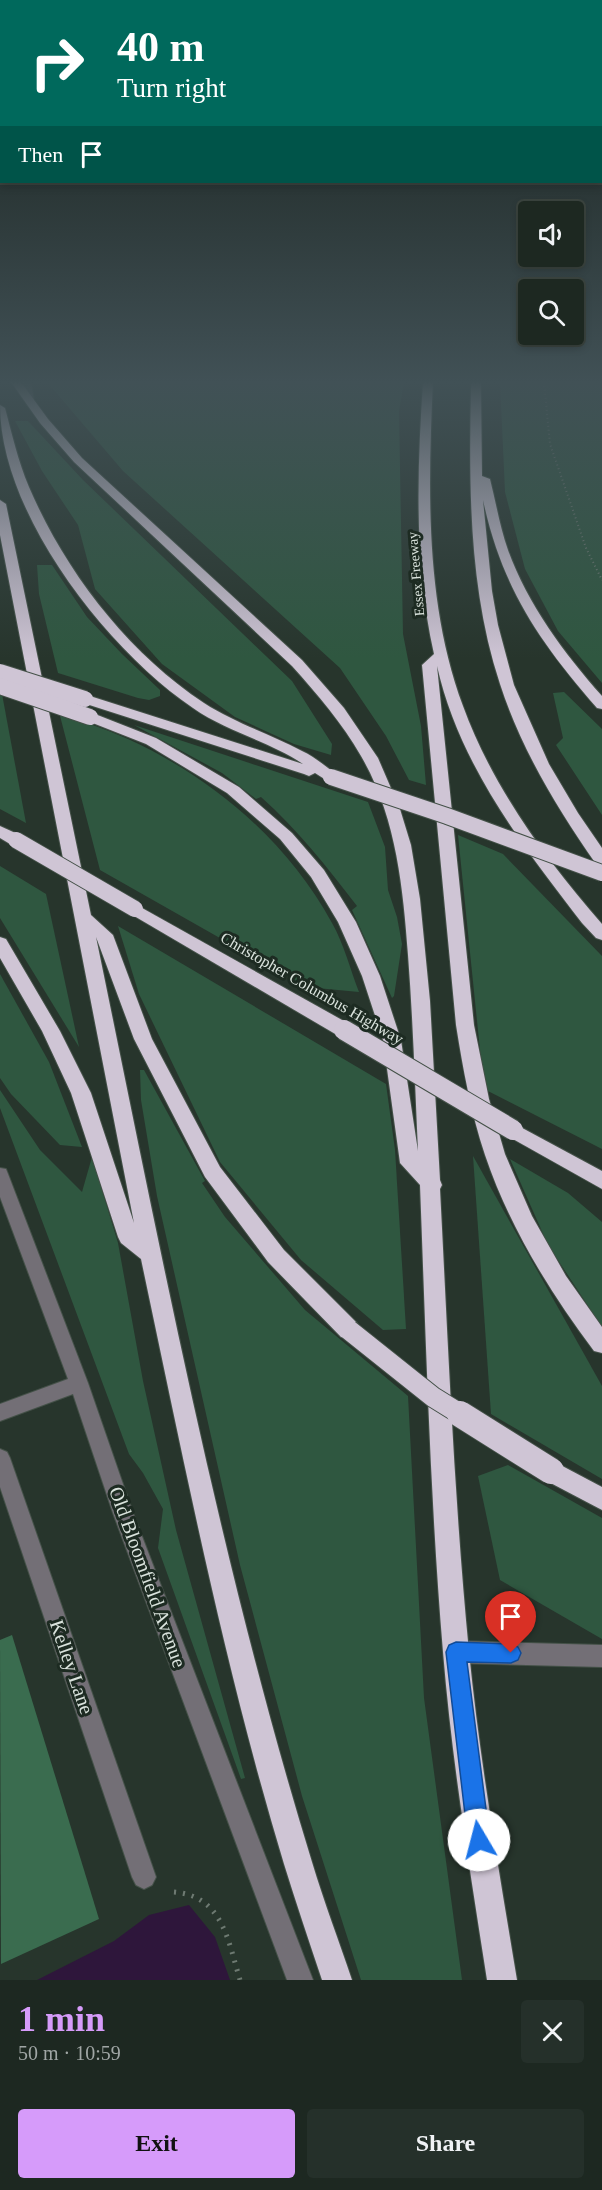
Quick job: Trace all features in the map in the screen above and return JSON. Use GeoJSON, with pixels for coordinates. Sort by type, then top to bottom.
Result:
{"type":"FeatureCollection","features":[{"type":"Feature","properties":{"kind":"highway"},"geometry":{"type":"LineString","coordinates":[[20,474],[40,523],[67,567],[125,642],[172,686],[197,705],[243,731],[298,754],[331,777]]}},
{"type":"Feature","properties":{"kind":"highway"},"geometry":{"type":"LineString","coordinates":[[94,474],[297,663],[339,711],[370,758],[392,809],[408,872],[421,1001],[432,1185],[439,1383],[456,1652],[476,1819],[502,1980]]}},
{"type":"Feature","properties":{"kind":"highway","name":"Essex Freeway"},"geometry":{"type":"LineString","coordinates":[[425,474],[432,600],[441,655],[452,698],[491,783],[539,857],[602,934]]}},
{"type":"Feature","properties":{"kind":"highway"},"geometry":{"type":"LineString","coordinates":[[477,474],[478,517],[489,612],[508,687],[535,753],[557,793],[602,860]]}},
{"type":"Feature","properties":{"kind":"highway"},"geometry":{"type":"LineString","coordinates":[[482,474],[499,541],[520,591],[549,642],[602,705]]}},
{"type":"Feature","properties":{"kind":"highway"},"geometry":{"type":"LineString","coordinates":[[0,504],[6,561],[210,1527],[247,1679],[298,1863],[337,1980]]}},
{"type":"Feature","properties":{"kind":"highway"},"geometry":{"type":"LineString","coordinates":[[441,655],[429,665],[430,685],[465,1025],[473,1071],[500,1169],[520,1215],[554,1274],[602,1344]]}},
{"type":"Feature","properties":{"kind":"highway"},"geometry":{"type":"LineString","coordinates":[[0,672],[331,777],[447,816],[602,873]]}},
{"type":"Feature","properties":{"kind":"highway"},"geometry":{"type":"LineString","coordinates":[[0,686],[151,741],[233,790],[286,836],[318,874],[347,922],[371,976],[392,1040],[410,1163],[432,1185]]}},
{"type":"Feature","properties":{"kind":"highway","name":"Christopher Columbus Highway"},"geometry":{"type":"LineString","coordinates":[[0,831],[602,1181]]}},
{"type":"Feature","properties":{"kind":"highway"},"geometry":{"type":"LineString","coordinates":[[83,917],[104,935],[143,1039],[212,1172],[276,1257],[349,1330],[433,1397],[490,1435],[602,1499]]}},
{"type":"Feature","properties":{"kind":"highway"},"geometry":{"type":"LineString","coordinates":[[0,943],[51,1031],[81,1093],[128,1237],[152,1255]]}},
{"type":"Feature","properties":{"kind":"street","name":"Old Bloomfield Avenue"},"geometry":{"type":"LineString","coordinates":[[0,1174],[79,1383],[123,1513],[300,1980]]}},
{"type":"Feature","properties":{"kind":"street"},"geometry":{"type":"LineString","coordinates":[[0,1413],[79,1383]]}},
{"type":"Feature","properties":{"kind":"street","name":"Kelley Lane"},"geometry":{"type":"LineString","coordinates":[[0,1458],[144,1877]]}},
{"type":"Feature","properties":{"kind":"street"},"geometry":{"type":"LineString","coordinates":[[456,1652],[602,1656]]}},
{"type":"Feature","properties":{"kind":"path"},"geometry":{"type":"LineString","coordinates":[[562,474],[586,548],[602,580]]}},
{"type":"Feature","properties":{"kind":"path"},"geometry":{"type":"LineString","coordinates":[[174,1892],[196,1893],[206,1899],[219,1917],[240,1980]]}},
{"type":"Feature","properties":{"kind":"green space"},"geometry":{"type":"Polygon","coordinates":[[[44,474],[78,474],[292,681],[332,744],[331,755],[294,744],[235,717],[162,664],[95,589],[78,525],[44,474]]]}},
{"type":"Feature","properties":{"kind":"green space"},"geometry":{"type":"Polygon","coordinates":[[[127,474],[400,474],[403,634],[421,726],[426,785],[409,780],[386,736],[340,668],[127,474]]]}},
{"type":"Feature","properties":{"kind":"green space"},"geometry":{"type":"Polygon","coordinates":[[[504,474],[602,474],[602,683],[558,631],[525,569],[505,492],[504,474]]]}},
{"type":"Feature","properties":{"kind":"green space"},"geometry":{"type":"Polygon","coordinates":[[[37,565],[52,565],[87,617],[160,690],[160,696],[149,700],[138,698],[58,673],[39,594],[37,565]]]}},
{"type":"Feature","properties":{"kind":"green space"},"geometry":{"type":"Polygon","coordinates":[[[564,692],[602,729],[602,815],[556,745],[563,738],[553,693],[564,692]]]}},
{"type":"Feature","properties":{"kind":"green space"},"geometry":{"type":"Polygon","coordinates":[[[0,694],[2,694],[26,823],[0,809],[0,694]]]}},
{"type":"Feature","properties":{"kind":"green space"},"geometry":{"type":"Polygon","coordinates":[[[59,712],[128,739],[159,755],[218,793],[245,815],[293,865],[314,893],[336,931],[359,992],[306,987],[100,870],[59,712]]]}},
{"type":"Feature","properties":{"kind":"green space"},"geometry":{"type":"Polygon","coordinates":[[[134,725],[368,802],[385,847],[388,890],[397,917],[402,944],[392,998],[352,910],[357,906],[287,822],[261,797],[256,799],[222,773],[134,725]]]}},
{"type":"Feature","properties":{"kind":"green space"},"geometry":{"type":"Polygon","coordinates":[[[458,835],[503,854],[602,956],[602,1149],[484,1089],[458,835]]]}},
{"type":"Feature","properties":{"kind":"green space"},"geometry":{"type":"Polygon","coordinates":[[[0,866],[46,894],[79,1047],[0,918],[0,866]]]}},
{"type":"Feature","properties":{"kind":"green space"},"geometry":{"type":"Polygon","coordinates":[[[118,926],[386,1084],[395,1150],[406,1329],[383,1330],[301,1260],[220,1162],[139,994],[118,926]]]}},
{"type":"Feature","properties":{"kind":"green space"},"geometry":{"type":"Polygon","coordinates":[[[0,974],[49,1062],[82,1147],[60,1145],[11,1094],[0,1078],[0,974]]]}},
{"type":"Feature","properties":{"kind":"green space"},"geometry":{"type":"Polygon","coordinates":[[[140,1070],[144,1070],[205,1181],[202,1183],[225,1217],[305,1310],[408,1396],[424,1698],[462,1980],[361,1980],[302,1796],[240,1565],[157,1196],[141,1100],[140,1070]]]}},
{"type":"Feature","properties":{"kind":"green space"},"geometry":{"type":"Polygon","coordinates":[[[0,1090],[40,1150],[82,1192],[92,1157],[118,1243],[143,1381],[176,1530],[245,1778],[241,1779],[158,1548],[163,1509],[143,1473],[129,1454],[0,1108],[0,1090]]]}},
{"type":"Feature","properties":{"kind":"green space"},"geometry":{"type":"Polygon","coordinates":[[[473,1156],[602,1386],[602,1479],[491,1414],[473,1156]]]}},
{"type":"Feature","properties":{"kind":"green space"},"geometry":{"type":"Polygon","coordinates":[[[510,1159],[568,1193],[602,1222],[602,1327],[548,1245],[510,1159]]]}},
{"type":"Feature","properties":{"kind":"green space"},"geometry":{"type":"Polygon","coordinates":[[[508,1465],[602,1518],[602,1639],[500,1580],[478,1476],[508,1465]]]}},
{"type":"Feature","properties":{"kind":"shaded area"},"geometry":{"type":"Polygon","coordinates":[[[189,1905],[215,1937],[230,1980],[37,1980],[114,1941],[149,1915],[189,1905]]]}},
{"type":"Feature","properties":{"kind":"building"},"geometry":{"type":"Polygon","coordinates":[[[12,1635],[99,1919],[1,1964],[0,1640],[12,1635]]]}},
{"type":"Feature","properties":{"kind":"route"},"geometry":{"type":"LineString","coordinates":[[479,1840],[456,1652],[511,1653]]}}]}
